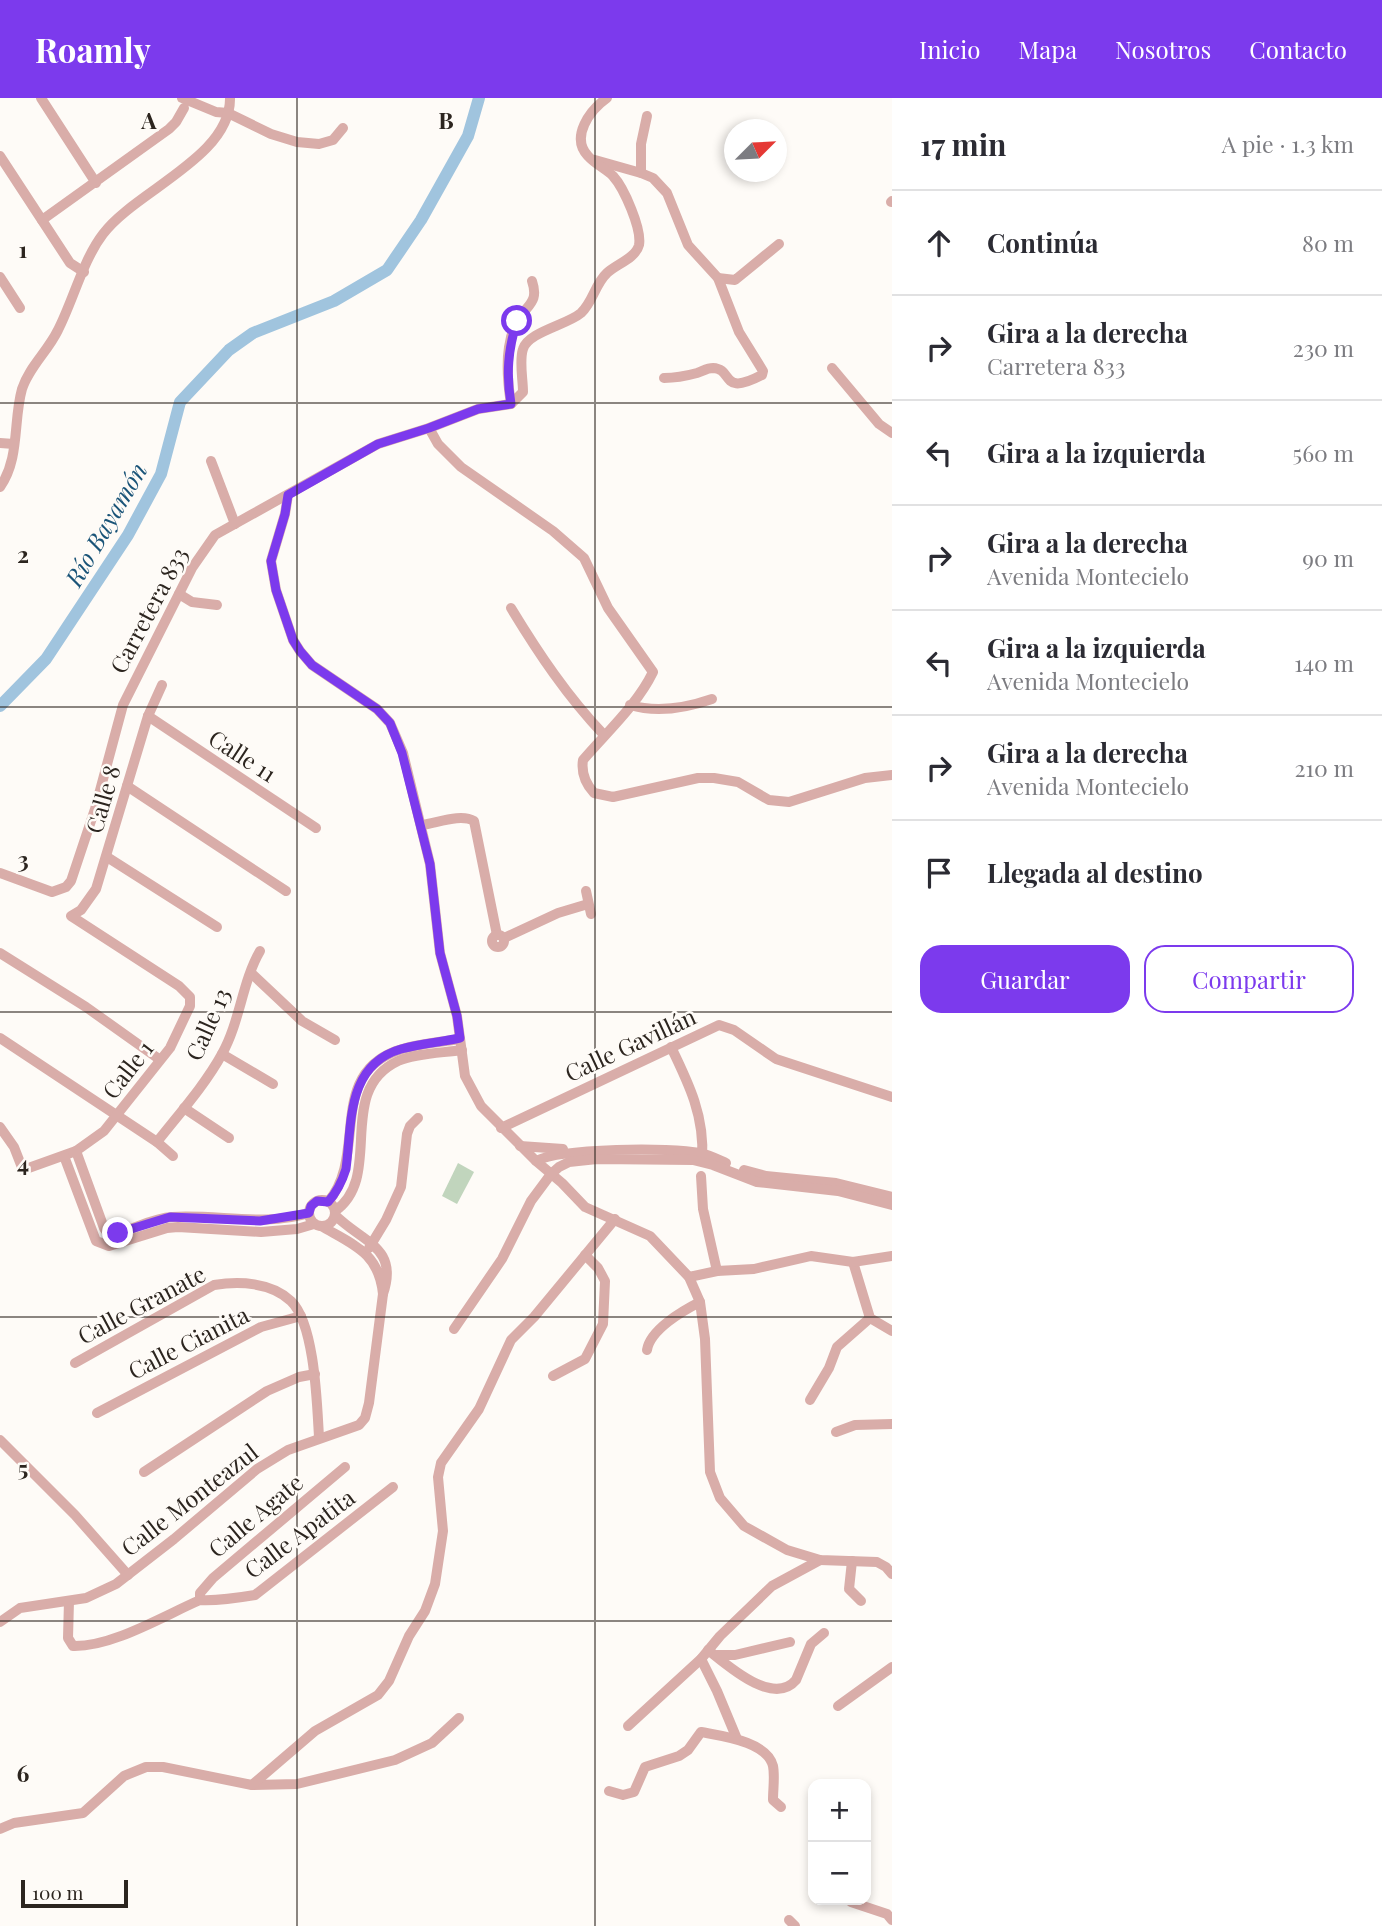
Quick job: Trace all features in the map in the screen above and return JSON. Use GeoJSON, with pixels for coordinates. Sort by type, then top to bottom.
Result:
{"type":"FeatureCollection","features":[{"type":"Feature","properties":{"kind":"street"},"geometry":{"type":"LineString","coordinates":[[41,98],[96,183]]}},
{"type":"Feature","properties":{"kind":"street"},"geometry":{"type":"LineString","coordinates":[[0,487],[12,461],[22,390],[28,375],[58,331],[103,234],[156,187],[207,149],[217,137],[228,113],[230,98]]}},
{"type":"Feature","properties":{"kind":"street"},"geometry":{"type":"LineString","coordinates":[[511,404],[523,392],[522,351],[527,341],[578,316],[590,304],[605,275],[639,246],[635,224],[623,190],[612,175],[589,158],[583,149],[581,137],[585,121],[596,102],[607,98]]}},
{"type":"Feature","properties":{"kind":"street"},"geometry":{"type":"LineString","coordinates":[[42,220],[169,129],[176,122],[183,103],[228,113],[271,134],[297,142],[319,144],[333,140],[343,128]]}},
{"type":"Feature","properties":{"kind":"street"},"geometry":{"type":"LineString","coordinates":[[641,173],[641,144],[647,116]]}},
{"type":"Feature","properties":{"kind":"street"},"geometry":{"type":"LineString","coordinates":[[0,156],[70,262],[84,272]]}},
{"type":"Feature","properties":{"kind":"street"},"geometry":{"type":"LineString","coordinates":[[589,158],[653,178],[667,193],[688,245],[718,278],[740,332],[763,371],[762,375],[739,384],[733,383],[719,369],[714,368],[664,378]]}},
{"type":"Feature","properties":{"kind":"street"},"geometry":{"type":"LineString","coordinates":[[718,278],[735,280],[779,244]]}},
{"type":"Feature","properties":{"kind":"street"},"geometry":{"type":"LineString","coordinates":[[0,277],[20,308]]}},
{"type":"Feature","properties":{"kind":"street"},"geometry":{"type":"LineString","coordinates":[[511,404],[507,380],[509,346],[517,321],[533,301],[536,291],[532,281]]}},
{"type":"Feature","properties":{"kind":"street"},"geometry":{"type":"LineString","coordinates":[[832,368],[878,424],[892,433]]}},
{"type":"Feature","properties":{"kind":"street","name":"Carretera 833"},"geometry":{"type":"LineString","coordinates":[[0,873],[52,892],[66,887],[71,881],[95,809],[123,705],[179,594],[205,547],[215,535],[378,444],[478,409],[511,404]]}},
{"type":"Feature","properties":{"kind":"street"},"geometry":{"type":"LineString","coordinates":[[429,428],[438,444],[461,467],[553,531],[584,558],[608,608],[653,672],[648,683],[583,760],[581,769],[594,793],[613,797],[698,778],[714,778],[738,782],[769,800],[789,802],[865,778],[892,775]]}},
{"type":"Feature","properties":{"kind":"street"},"geometry":{"type":"LineString","coordinates":[[0,443],[14,444]]}},
{"type":"Feature","properties":{"kind":"street"},"geometry":{"type":"LineString","coordinates":[[211,461],[235,524]]}},
{"type":"Feature","properties":{"kind":"street"},"geometry":{"type":"LineString","coordinates":[[288,495],[271,561],[276,590],[293,640],[312,665],[377,709],[390,723],[402,753],[430,864],[440,953],[457,1016],[466,1076],[481,1107],[585,1207],[650,1236],[689,1277],[700,1302],[706,1341],[710,1472],[720,1498],[744,1526],[787,1550],[820,1560],[877,1562],[886,1566],[892,1574]]}},
{"type":"Feature","properties":{"kind":"street"},"geometry":{"type":"LineString","coordinates":[[179,594],[192,602],[217,605]]}},
{"type":"Feature","properties":{"kind":"street"},"geometry":{"type":"LineString","coordinates":[[511,608],[547,667],[578,708],[604,735]]}},
{"type":"Feature","properties":{"kind":"street","name":"Calle 8"},"geometry":{"type":"LineString","coordinates":[[162,685],[148,716],[96,890],[81,910],[71,916],[179,986],[190,997]]}},
{"type":"Feature","properties":{"kind":"street"},"geometry":{"type":"LineString","coordinates":[[630,705],[641,708],[686,708],[712,699]]}},
{"type":"Feature","properties":{"kind":"street","name":"Calle 11"},"geometry":{"type":"LineString","coordinates":[[148,716],[316,828]]}},
{"type":"Feature","properties":{"kind":"street"},"geometry":{"type":"LineString","coordinates":[[127,786],[286,891]]}},
{"type":"Feature","properties":{"kind":"street"},"geometry":{"type":"LineString","coordinates":[[422,825],[464,818],[474,821],[501,936],[558,914],[589,909],[586,891]]}},
{"type":"Feature","properties":{"kind":"street"},"geometry":{"type":"LineString","coordinates":[[107,857],[217,927]]}},
{"type":"Feature","properties":{"kind":"street","name":"Calle 13"},"geometry":{"type":"LineString","coordinates":[[157,1142],[222,1054],[238,1016],[253,963],[260,951]]}},
{"type":"Feature","properties":{"kind":"street"},"geometry":{"type":"LineString","coordinates":[[0,953],[86,1007],[159,1059]]}},
{"type":"Feature","properties":{"kind":"street"},"geometry":{"type":"LineString","coordinates":[[251,973],[302,1021],[335,1041]]}},
{"type":"Feature","properties":{"kind":"street","name":"Calle 1"},"geometry":{"type":"LineString","coordinates":[[0,1127],[14,1147],[23,1170],[64,1156],[90,1143],[117,1116],[170,1048],[190,1006],[190,997]]}},
{"type":"Feature","properties":{"kind":"street","name":"Calle Gavillán"},"geometry":{"type":"LineString","coordinates":[[501,1128],[719,1025],[734,1030],[776,1059],[892,1097]]}},
{"type":"Feature","properties":{"kind":"street"},"geometry":{"type":"LineString","coordinates":[[0,1038],[157,1142],[173,1156]]}},
{"type":"Feature","properties":{"kind":"street"},"geometry":{"type":"LineString","coordinates":[[335,1208],[357,1179],[365,1102],[370,1086],[377,1076],[404,1059],[461,1044]]}},
{"type":"Feature","properties":{"kind":"street"},"geometry":{"type":"LineString","coordinates":[[76,1151],[109,1235],[170,1217],[332,1222],[337,1192],[346,1169],[353,1099],[366,1072],[373,1064],[393,1052],[461,1044]]}},
{"type":"Feature","properties":{"kind":"street"},"geometry":{"type":"LineString","coordinates":[[668,1049],[699,1112],[698,1157]]}},
{"type":"Feature","properties":{"kind":"street"},"geometry":{"type":"LineString","coordinates":[[222,1054],[273,1084]]}},
{"type":"Feature","properties":{"kind":"street"},"geometry":{"type":"LineString","coordinates":[[184,1108],[229,1138]]}},
{"type":"Feature","properties":{"kind":"street"},"geometry":{"type":"LineString","coordinates":[[369,1248],[401,1186],[407,1134],[418,1118]]}},
{"type":"Feature","properties":{"kind":"street"},"geometry":{"type":"LineString","coordinates":[[520,1146],[584,1156]]}},
{"type":"Feature","properties":{"kind":"street"},"geometry":{"type":"LineString","coordinates":[[454,1329],[502,1259],[550,1155],[698,1157],[755,1174],[836,1183],[892,1197]]}},
{"type":"Feature","properties":{"kind":"street"},"geometry":{"type":"LineString","coordinates":[[64,1156],[96,1241],[109,1246],[167,1228],[261,1232],[297,1229],[315,1221]]}},
{"type":"Feature","properties":{"kind":"street"},"geometry":{"type":"LineString","coordinates":[[543,1167],[563,1164],[584,1156]]}},
{"type":"Feature","properties":{"kind":"street"},"geometry":{"type":"LineString","coordinates":[[698,1157],[757,1182],[838,1191],[892,1205]]}},
{"type":"Feature","properties":{"kind":"street"},"geometry":{"type":"LineString","coordinates":[[701,1176],[703,1209],[717,1271]]}},
{"type":"Feature","properties":{"kind":"street"},"geometry":{"type":"LineString","coordinates":[[315,1221],[311,1206],[317,1201],[335,1208]]}},
{"type":"Feature","properties":{"kind":"street","name":"Calle Monteazul"},"geometry":{"type":"LineString","coordinates":[[0,1622],[20,1608],[86,1598],[116,1584],[257,1469],[288,1450],[319,1437],[351,1429],[365,1418],[383,1294],[380,1275],[369,1248],[335,1208]]}},
{"type":"Feature","properties":{"kind":"street"},"geometry":{"type":"LineString","coordinates":[[252,1785],[315,1731],[378,1695],[389,1681],[409,1636],[425,1611],[435,1584],[443,1531],[438,1477],[441,1463],[479,1409],[511,1340],[534,1317],[615,1219]]}},
{"type":"Feature","properties":{"kind":"street","name":"Calle Monteazul"},"geometry":{"type":"LineString","coordinates":[[315,1221],[369,1248]]}},
{"type":"Feature","properties":{"kind":"street"},"geometry":{"type":"LineString","coordinates":[[553,1376],[585,1359],[603,1324],[605,1281],[598,1268],[585,1255]]}},
{"type":"Feature","properties":{"kind":"street"},"geometry":{"type":"LineString","coordinates":[[689,1277],[717,1271],[754,1269],[811,1256],[853,1262],[892,1256]]}},
{"type":"Feature","properties":{"kind":"street"},"geometry":{"type":"LineString","coordinates":[[853,1262],[870,1318],[892,1331]]}},
{"type":"Feature","properties":{"kind":"street","name":"Calle Granate"},"geometry":{"type":"LineString","coordinates":[[75,1363],[214,1285],[232,1282],[254,1284],[290,1301],[301,1316]]}},
{"type":"Feature","properties":{"kind":"street"},"geometry":{"type":"LineString","coordinates":[[647,1350],[648,1342],[661,1329],[700,1302]]}},
{"type":"Feature","properties":{"kind":"street"},"geometry":{"type":"LineString","coordinates":[[301,1316],[315,1374],[319,1437]]}},
{"type":"Feature","properties":{"kind":"street","name":"Calle Cianita"},"geometry":{"type":"LineString","coordinates":[[97,1413],[261,1328],[301,1316]]}},
{"type":"Feature","properties":{"kind":"street"},"geometry":{"type":"LineString","coordinates":[[810,1400],[829,1368],[837,1348],[870,1318]]}},
{"type":"Feature","properties":{"kind":"street"},"geometry":{"type":"LineString","coordinates":[[144,1472],[267,1391],[291,1380],[315,1374]]}},
{"type":"Feature","properties":{"kind":"street"},"geometry":{"type":"LineString","coordinates":[[836,1433],[855,1424],[892,1424]]}},
{"type":"Feature","properties":{"kind":"street"},"geometry":{"type":"LineString","coordinates":[[0,1440],[75,1515],[128,1575]]}},
{"type":"Feature","properties":{"kind":"street","name":"Calle Agate"},"geometry":{"type":"LineString","coordinates":[[200,1600],[200,1593],[213,1578],[345,1467]]}},
{"type":"Feature","properties":{"kind":"street","name":"Calle Apatita"},"geometry":{"type":"LineString","coordinates":[[69,1601],[68,1638],[73,1646],[84,1646],[104,1642],[200,1600],[255,1595],[393,1488]]}},
{"type":"Feature","properties":{"kind":"street"},"geometry":{"type":"LineString","coordinates":[[628,1726],[772,1586],[820,1560]]}},
{"type":"Feature","properties":{"kind":"street"},"geometry":{"type":"LineString","coordinates":[[852,1561],[849,1589],[862,1601]]}},
{"type":"Feature","properties":{"kind":"street"},"geometry":{"type":"LineString","coordinates":[[704,1654],[753,1684],[783,1688],[792,1685],[796,1680],[811,1644],[824,1633]]}},
{"type":"Feature","properties":{"kind":"street"},"geometry":{"type":"LineString","coordinates":[[704,1654],[727,1657],[789,1642]]}},
{"type":"Feature","properties":{"kind":"street"},"geometry":{"type":"LineString","coordinates":[[704,1654],[737,1739]]}},
{"type":"Feature","properties":{"kind":"street"},"geometry":{"type":"LineString","coordinates":[[838,1706],[892,1667]]}},
{"type":"Feature","properties":{"kind":"street"},"geometry":{"type":"LineString","coordinates":[[0,1829],[14,1823],[83,1812],[124,1776],[146,1767],[163,1767],[252,1785],[297,1784],[395,1760],[432,1742],[459,1718]]}},
{"type":"Feature","properties":{"kind":"street"},"geometry":{"type":"LineString","coordinates":[[609,1791],[623,1795],[634,1792],[645,1768],[679,1756],[701,1732],[737,1739],[756,1747],[769,1759],[773,1765],[773,1800],[781,1807]]}},
{"type":"Feature","properties":{"kind":"street"},"geometry":{"type":"LineString","coordinates":[[860,1905],[887,1914],[892,1920]]}},
{"type":"Feature","properties":{"kind":"green space"},"geometry":{"type":"Polygon","coordinates":[[[458,1163],[474,1172],[457,1204],[442,1196],[458,1163]]]}},
{"type":"Feature","properties":{"kind":"waterway","name":"Río Bayamón"},"geometry":{"type":"LineString","coordinates":[[0,706],[46,659],[128,535],[161,474],[180,402],[229,350],[253,333],[334,301],[387,270],[421,220],[468,136],[479,98]]}},
{"type":"Feature","properties":{"kind":"route"},"geometry":{"type":"LineString","coordinates":[[118,1233],[170,1217],[260,1221],[309,1213],[311,1206],[317,1201],[328,1202],[337,1192],[346,1169],[353,1099],[361,1079],[373,1064],[403,1048],[460,1038],[457,1016],[440,953],[430,864],[402,753],[390,723],[377,709],[312,665],[300,651],[293,640],[276,590],[271,561],[288,495],[378,444],[478,409],[511,404],[507,380],[509,346],[517,321]]}}]}
